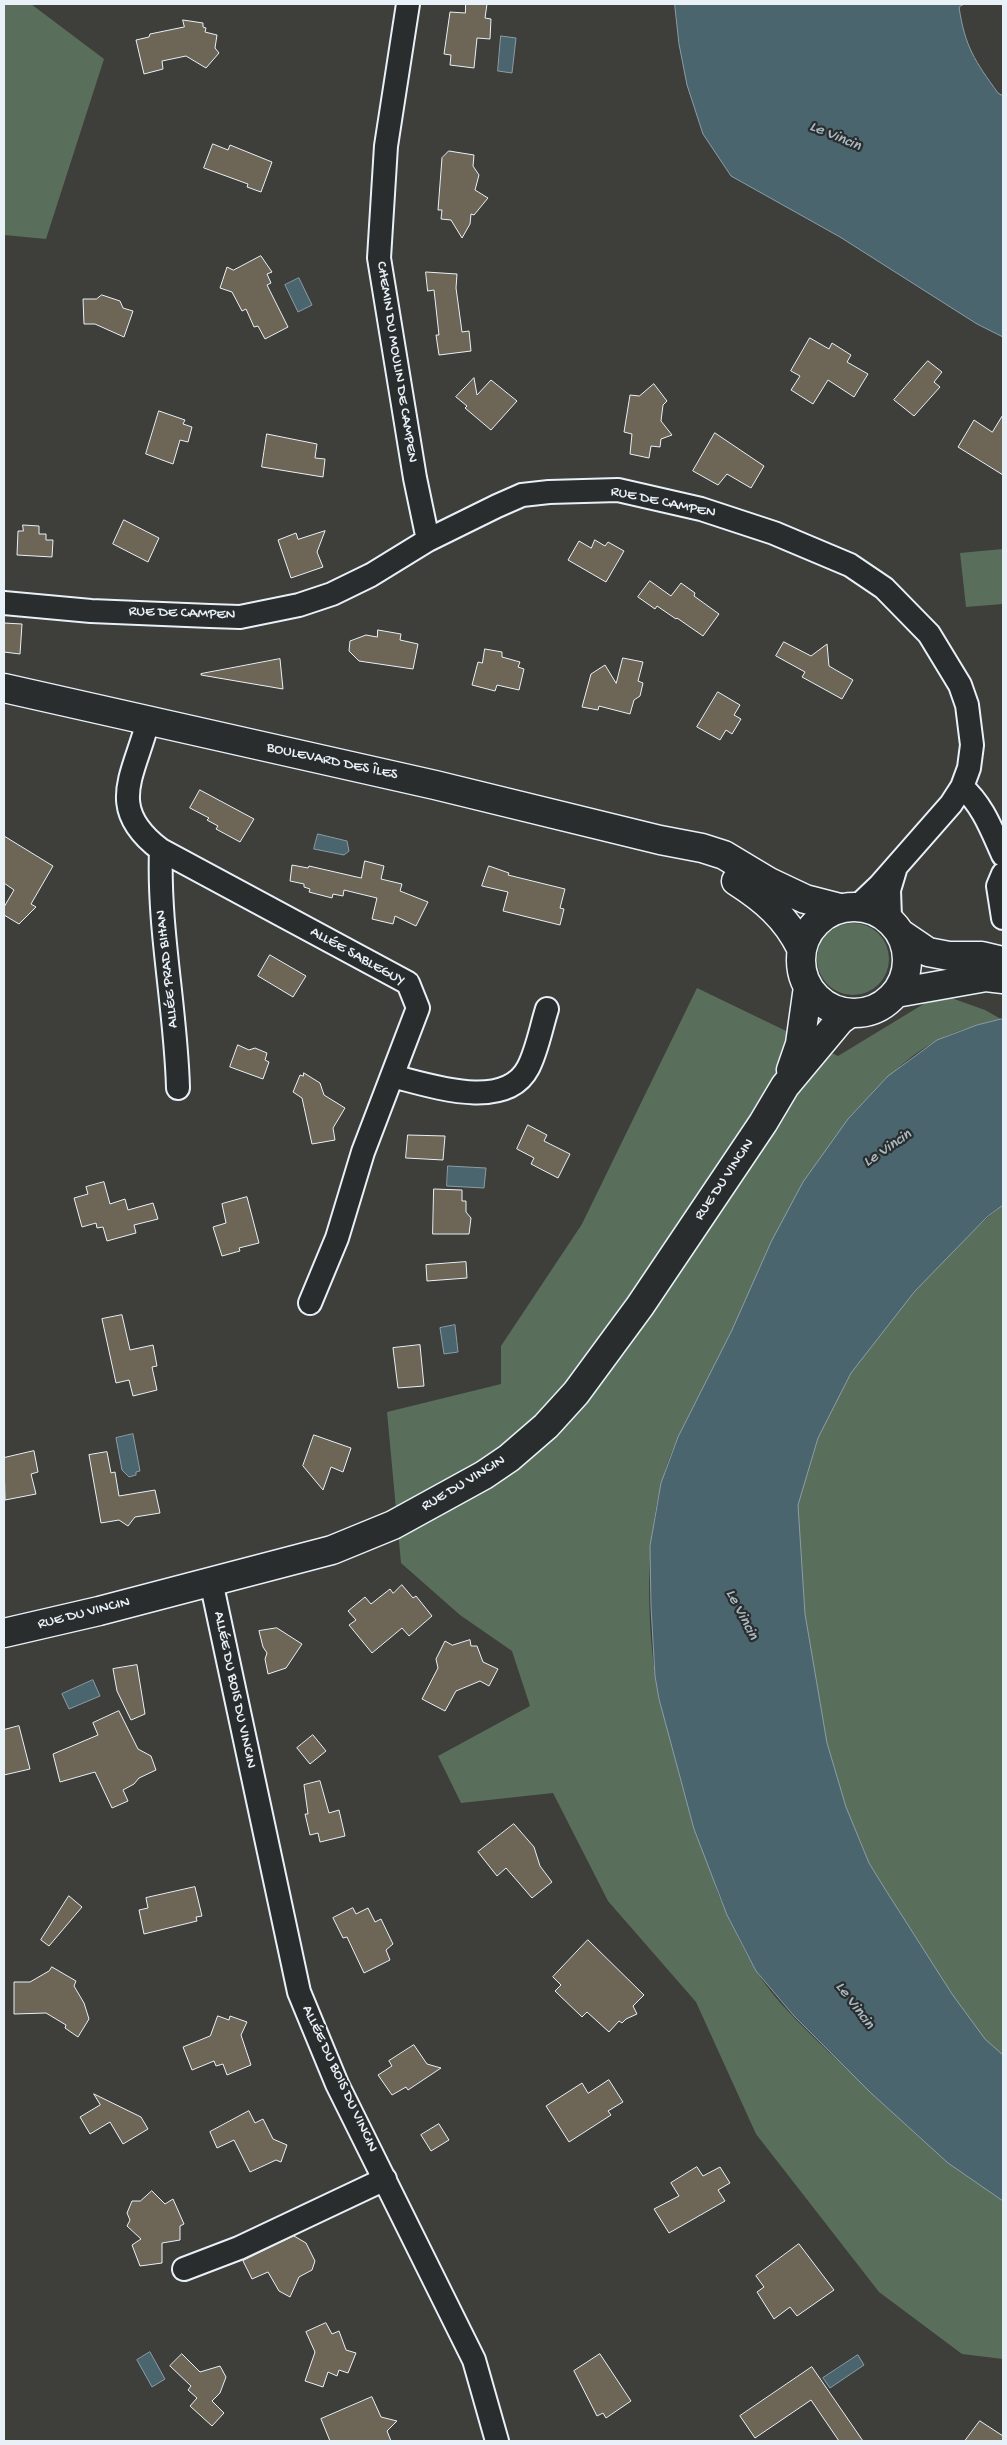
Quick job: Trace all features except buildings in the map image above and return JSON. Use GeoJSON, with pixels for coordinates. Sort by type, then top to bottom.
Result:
{"type":"FeatureCollection","features":[{"type":"Feature","properties":{"kind":"main road","name":"BOULEVARD DES ÎLES"},"geometry":{"type":"LineString","coordinates":[[4,688],[148,722],[444,787],[660,840],[702,848],[724,855],[769,882],[805,899],[848,907]]}},
{"type":"Feature","properties":{"kind":"main road","name":"BOULEVARD DES ÎLES"},"geometry":{"type":"LineString","coordinates":[[660,840],[737,882],[772,906],[801,948]]}},
{"type":"Feature","properties":{"kind":"main road"},"geometry":{"type":"LineString","coordinates":[[895,926],[906,948],[907,964],[904,980],[896,993],[876,1009],[850,1013],[834,1009],[819,1000],[808,987],[802,974],[801,948],[807,934],[816,922],[827,914],[848,907],[875,911],[895,926],[928,952],[948,956],[982,956],[1003,961]]}},
{"type":"Feature","properties":{"kind":"main road"},"geometry":{"type":"LineString","coordinates":[[896,993],[986,977],[1003,979]]}},
{"type":"Feature","properties":{"kind":"main road","name":"RUE DU VINCIN"},"geometry":{"type":"LineString","coordinates":[[785,1086],[800,1044],[808,987]]}},
{"type":"Feature","properties":{"kind":"main road","name":"RUE DU VINCIN"},"geometry":{"type":"LineString","coordinates":[[4,1633],[332,1550],[393,1524],[484,1476],[546,1426],[576,1393],[640,1306],[763,1123],[785,1086],[840,1020],[850,1013]]}},
{"type":"Feature","properties":{"kind":"street","name":"CHEMIN DU MOULIN DE CAMPEN"},"geometry":{"type":"LineString","coordinates":[[408,4],[386,146],[379,258],[415,478],[428,540]]}},
{"type":"Feature","properties":{"kind":"street","name":"RUE DE CAMPEN"},"geometry":{"type":"LineString","coordinates":[[4,603],[91,611],[240,616],[299,605],[332,594],[371,575],[428,540],[522,495],[583,489],[618,490],[718,514],[783,536],[850,565],[884,588],[930,634],[960,685],[968,713],[972,745],[969,768],[962,786],[951,804],[879,886],[848,907]]}},
{"type":"Feature","properties":{"kind":"street","name":"ALLÉE SABLEGUY"},"geometry":{"type":"LineString","coordinates":[[148,722],[126,793],[129,812],[143,836],[161,850],[408,983],[418,1008],[364,1152],[337,1238],[310,1303]]}},
{"type":"Feature","properties":{"kind":"street"},"geometry":{"type":"LineString","coordinates":[[962,786],[982,810],[1003,855]]}},
{"type":"Feature","properties":{"kind":"street","name":"ALLÉE PRAD BIHAN"},"geometry":{"type":"LineString","coordinates":[[161,850],[160,882],[177,1047],[178,1088]]}},
{"type":"Feature","properties":{"kind":"street","name":"RUE DE CAMPEN"},"geometry":{"type":"LineString","coordinates":[[895,926],[889,890],[897,864]]}},
{"type":"Feature","properties":{"kind":"street"},"geometry":{"type":"LineString","coordinates":[[1003,874],[998,886],[1003,918]]}},
{"type":"Feature","properties":{"kind":"street"},"geometry":{"type":"LineString","coordinates":[[392,1076],[438,1088],[491,1094],[516,1084],[528,1068],[547,1009]]}},
{"type":"Feature","properties":{"kind":"street","name":"ALLÉE DU BOIS DU VINCIN"},"geometry":{"type":"LineString","coordinates":[[211,1581],[299,1992],[337,2084],[474,2360],[497,2441]]}},
{"type":"Feature","properties":{"kind":"street"},"geometry":{"type":"LineString","coordinates":[[184,2269],[247,2244],[385,2179]]}},
{"type":"Feature","properties":{"kind":"green space"},"geometry":{"type":"Polygon","coordinates":[[[4,4],[31,4],[104,59],[46,239],[4,235],[4,4]]]}},
{"type":"Feature","properties":{"kind":"green space"},"geometry":{"type":"Polygon","coordinates":[[[1003,549],[1003,604],[966,607],[960,553],[1003,549]]]}},
{"type":"Feature","properties":{"kind":"green space"},"geometry":{"type":"Polygon","coordinates":[[[853,923],[873,929],[883,939],[889,959],[883,979],[873,989],[853,995],[833,989],[823,979],[817,959],[823,939],[833,929],[853,923]]]}},
{"type":"Feature","properties":{"kind":"green space"},"geometry":{"type":"Polygon","coordinates":[[[697,988],[838,1056],[940,994],[985,1010],[1001,1019],[961,1030],[925,1047],[890,1075],[848,1119],[950,1235],[874,1343],[934,1270],[967,1236],[1003,1205],[1003,2359],[962,2354],[879,2292],[756,2134],[696,2002],[608,1901],[553,1793],[461,1803],[438,1756],[530,1706],[512,1651],[460,1615],[401,1563],[387,1412],[501,1384],[501,1346],[582,1224],[697,988]],[[679,1436],[667,1465],[658,1496],[650,1565],[651,1635],[659,1699],[718,1894],[745,1951],[755,1969],[776,1998],[857,2079],[679,1436]]]}},
{"type":"Feature","properties":{"kind":"water","name":"Le Vincin"},"geometry":{"type":"Polygon","coordinates":[[[675,4],[964,4],[959,7],[961,21],[972,53],[998,93],[1003,96],[1003,337],[977,324],[840,237],[731,176],[703,134],[687,85],[679,44],[675,4]]]}},
{"type":"Feature","properties":{"kind":"water"},"geometry":{"type":"Polygon","coordinates":[[[501,36],[516,38],[512,73],[498,71],[501,36]]]}},
{"type":"Feature","properties":{"kind":"water"},"geometry":{"type":"Polygon","coordinates":[[[299,278],[312,305],[298,312],[285,285],[299,278]]]}},
{"type":"Feature","properties":{"kind":"water"},"geometry":{"type":"Polygon","coordinates":[[[318,834],[347,841],[349,851],[344,855],[314,849],[318,834]]]}},
{"type":"Feature","properties":{"kind":"water","name":"Le Vincin"},"geometry":{"type":"Polygon","coordinates":[[[1003,1019],[1003,1205],[987,1217],[915,1291],[851,1373],[818,1438],[798,1505],[805,1614],[827,1743],[846,1807],[869,1863],[885,1889],[952,1994],[985,2039],[1003,2055],[1003,2201],[948,2163],[871,2093],[794,2016],[756,1971],[727,1915],[694,1829],[659,1699],[655,1676],[650,1546],[661,1483],[678,1437],[732,1330],[771,1242],[803,1182],[848,1119],[888,1076],[937,1040],[977,1025],[1003,1019]]]}},
{"type":"Feature","properties":{"kind":"water"},"geometry":{"type":"Polygon","coordinates":[[[448,1166],[486,1168],[484,1188],[447,1186],[448,1166]]]}},
{"type":"Feature","properties":{"kind":"water"},"geometry":{"type":"Polygon","coordinates":[[[455,1325],[458,1352],[444,1354],[440,1328],[455,1325]]]}},
{"type":"Feature","properties":{"kind":"water"},"geometry":{"type":"Polygon","coordinates":[[[133,1434],[140,1471],[136,1472],[136,1475],[129,1477],[122,1470],[116,1438],[133,1434]]]}},
{"type":"Feature","properties":{"kind":"water"},"geometry":{"type":"Polygon","coordinates":[[[93,1680],[100,1696],[69,1709],[62,1694],[93,1680]]]}},
{"type":"Feature","properties":{"kind":"water"},"geometry":{"type":"Polygon","coordinates":[[[150,2352],[165,2379],[152,2387],[137,2360],[150,2352]]]}},
{"type":"Feature","properties":{"kind":"water"},"geometry":{"type":"Polygon","coordinates":[[[858,2355],[864,2365],[830,2388],[823,2378],[858,2355]]]}}]}
